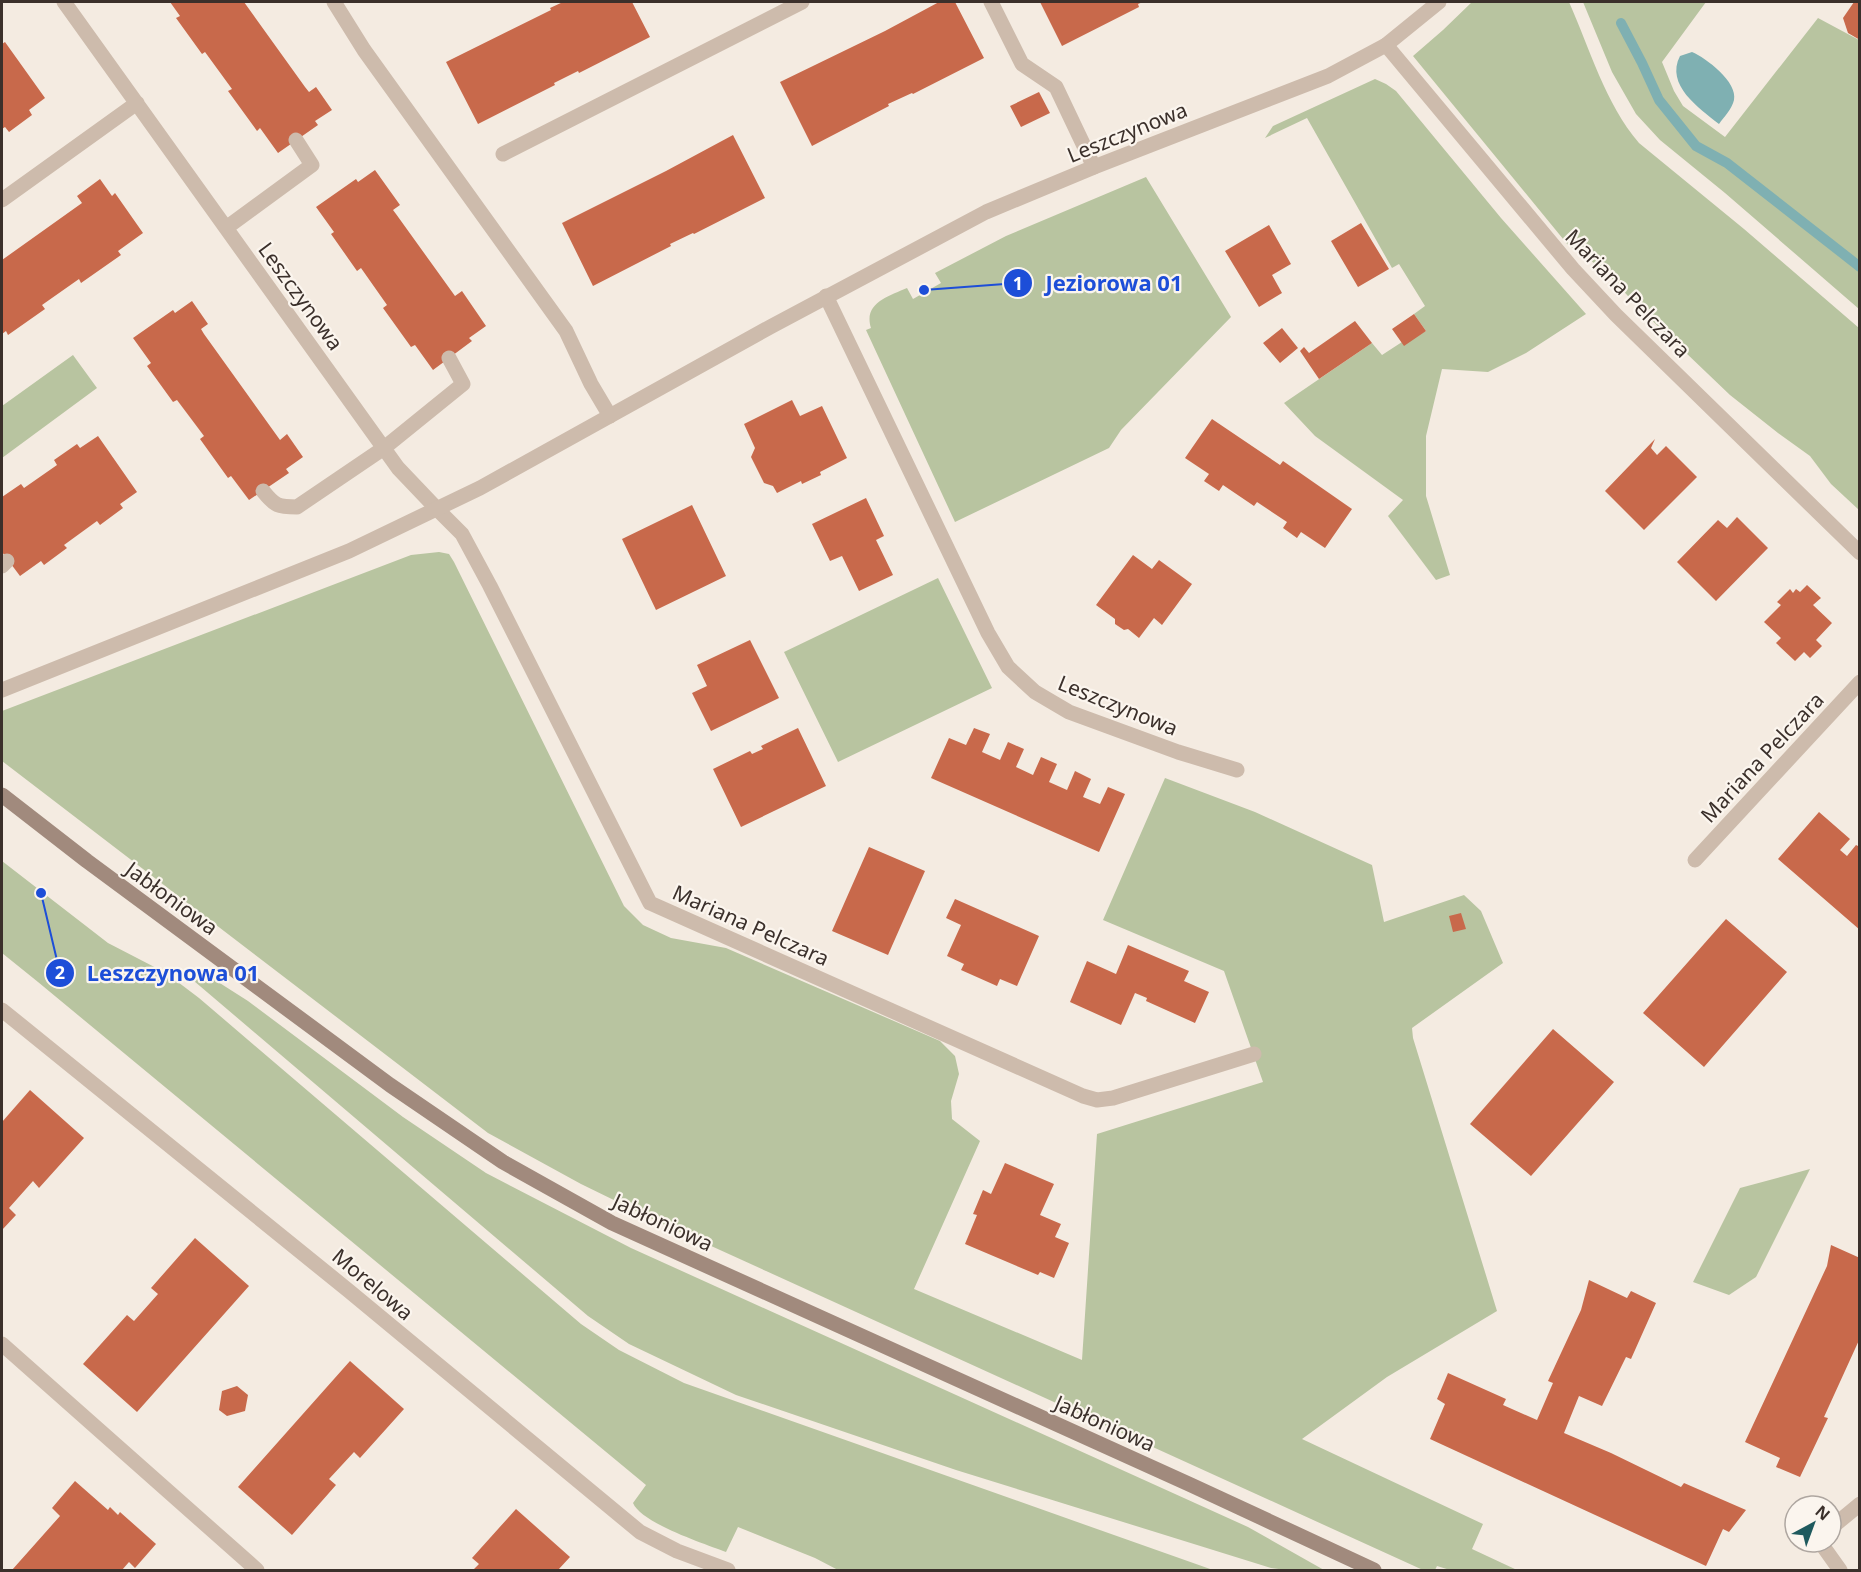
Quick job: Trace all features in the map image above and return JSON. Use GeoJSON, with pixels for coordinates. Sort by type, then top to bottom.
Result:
{"type":"FeatureCollection","features":[{"type":"Feature","properties":{"kind":"main road","name":"Jabłoniowa"},"geometry":{"type":"LineString","coordinates":[[2,795],[87,861],[390,1085],[503,1162],[612,1223],[1374,1570]]}},
{"type":"Feature","properties":{"kind":"street","name":"Leszczynowa"},"geometry":{"type":"LineString","coordinates":[[64,2],[398,468],[437,509]]}},
{"type":"Feature","properties":{"kind":"street"},"geometry":{"type":"LineString","coordinates":[[334,2],[364,50],[566,331],[591,384],[610,416]]}},
{"type":"Feature","properties":{"kind":"street"},"geometry":{"type":"LineString","coordinates":[[503,154],[802,2]]}},
{"type":"Feature","properties":{"kind":"street"},"geometry":{"type":"LineString","coordinates":[[991,2],[1022,64],[1056,87],[1094,167]]}},
{"type":"Feature","properties":{"kind":"street","name":"Leszczynowa"},"geometry":{"type":"LineString","coordinates":[[2,690],[349,551],[437,509],[480,488],[826,296],[986,212],[1094,167],[1329,76],[1386,45],[1439,2]]}},
{"type":"Feature","properties":{"kind":"street","name":"Mariana Pelczara"},"geometry":{"type":"LineString","coordinates":[[1386,45],[1572,269],[1616,315],[1860,553]]}},
{"type":"Feature","properties":{"kind":"street"},"geometry":{"type":"LineString","coordinates":[[2,200],[136,103]]}},
{"type":"Feature","properties":{"kind":"street"},"geometry":{"type":"LineString","coordinates":[[226,228],[312,165],[296,140]]}},
{"type":"Feature","properties":{"kind":"street","name":"Leszczynowa"},"geometry":{"type":"LineString","coordinates":[[826,296],[988,633],[1008,667],[1035,692],[1069,711],[1178,752],[1238,770]]}},
{"type":"Feature","properties":{"kind":"street"},"geometry":{"type":"LineString","coordinates":[[262,491],[273,503],[281,507],[297,507],[384,448],[463,384],[449,358]]}},
{"type":"Feature","properties":{"kind":"street","name":"Mariana Pelczara"},"geometry":{"type":"LineString","coordinates":[[437,509],[462,534],[650,903],[1083,1096],[1097,1100],[1113,1098],[1254,1054]]}},
{"type":"Feature","properties":{"kind":"street","name":"Mariana Pelczara"},"geometry":{"type":"LineString","coordinates":[[1695,860],[1860,682]]}},
{"type":"Feature","properties":{"kind":"street","name":"Morelowa"},"geometry":{"type":"LineString","coordinates":[[2,1010],[640,1532],[677,1551],[728,1570]]}},
{"type":"Feature","properties":{"kind":"street"},"geometry":{"type":"LineString","coordinates":[[2,1344],[256,1570]]}},
{"type":"Feature","properties":{"kind":"street"},"geometry":{"type":"LineString","coordinates":[[1843,1518],[1860,1504]]}},
{"type":"Feature","properties":{"kind":"street"},"geometry":{"type":"LineString","coordinates":[[1829,1554],[1840,1570]]}},
{"type":"Feature","properties":{"kind":"green space"},"geometry":{"type":"Polygon","coordinates":[[[1472,2],[1569,2],[1607,93],[1639,143],[1859,328],[1859,510],[1831,484],[1810,456],[1730,395],[1639,308],[1604,270],[1568,245],[1413,56],[1472,2]]]}},
{"type":"Feature","properties":{"kind":"green space"},"geometry":{"type":"Polygon","coordinates":[[[1583,2],[1706,2],[1662,62],[1683,106],[1725,137],[1818,18],[1859,40],[1859,309],[1660,140],[1636,114],[1612,72],[1583,2]]]}},
{"type":"Feature","properties":{"kind":"green space"},"geometry":{"type":"Polygon","coordinates":[[[1375,79],[1396,91],[1501,218],[1586,314],[1526,353],[1488,372],[1442,369],[1426,436],[1426,496],[1450,575],[1436,580],[1388,516],[1403,500],[1315,436],[1284,403],[1372,343],[1382,355],[1402,342],[1426,331],[1414,314],[1425,306],[1399,264],[1392,268],[1307,118],[1265,138],[1273,126],[1375,79]]]}},
{"type":"Feature","properties":{"kind":"green space"},"geometry":{"type":"Polygon","coordinates":[[[1146,177],[1231,317],[1121,430],[1109,448],[955,522],[866,330],[871,328],[870,319],[874,306],[907,288],[913,299],[941,283],[935,273],[1006,236],[1146,177]]]}},
{"type":"Feature","properties":{"kind":"green space"},"geometry":{"type":"Polygon","coordinates":[[[73,355],[97,388],[2,458],[2,406],[73,355]]]}},
{"type":"Feature","properties":{"kind":"green space"},"geometry":{"type":"Polygon","coordinates":[[[439,552],[449,554],[454,562],[624,906],[643,925],[671,938],[726,948],[940,1041],[955,1056],[959,1074],[951,1101],[952,1119],[980,1141],[914,1289],[1082,1360],[1097,1134],[1263,1082],[1224,971],[1103,920],[1165,778],[1255,812],[1372,865],[1384,922],[1464,895],[1481,911],[1503,963],[1412,1028],[1413,1038],[1497,1311],[1387,1377],[1302,1439],[1483,1524],[1472,1549],[1517,1570],[1450,1570],[1437,1566],[1435,1570],[1423,1570],[665,1225],[581,1184],[488,1133],[2,761],[2,711],[411,555],[439,552]]]}},
{"type":"Feature","properties":{"kind":"green space"},"geometry":{"type":"Polygon","coordinates":[[[938,578],[992,688],[838,762],[784,652],[938,578]]]}},
{"type":"Feature","properties":{"kind":"green space"},"geometry":{"type":"Polygon","coordinates":[[[2,861],[108,943],[166,973],[199,998],[581,1324],[619,1350],[684,1383],[1213,1570],[838,1570],[815,1558],[738,1527],[726,1552],[675,1532],[648,1518],[638,1511],[633,1503],[646,1485],[2,953],[2,861]]]}},
{"type":"Feature","properties":{"kind":"green space"},"geometry":{"type":"Polygon","coordinates":[[[204,973],[248,1001],[403,1117],[486,1173],[631,1248],[1248,1527],[1324,1570],[1271,1568],[956,1470],[736,1395],[629,1344],[588,1316],[194,981],[204,973]]]}},
{"type":"Feature","properties":{"kind":"green space"},"geometry":{"type":"Polygon","coordinates":[[[1810,1169],[1756,1277],[1729,1295],[1693,1282],[1740,1188],[1810,1169]]]}},
{"type":"Feature","properties":{"kind":"water"},"geometry":{"type":"Polygon","coordinates":[[[1692,52],[1720,72],[1734,93],[1732,107],[1719,124],[1694,103],[1680,86],[1677,67],[1680,56],[1692,52]]]}},
{"type":"Feature","properties":{"kind":"building"},"geometry":{"type":"Polygon","coordinates":[[[170,2],[244,2],[309,92],[316,87],[332,110],[315,121],[318,125],[278,153],[260,128],[257,131],[228,91],[232,89],[205,52],[202,54],[176,18],[180,16],[170,2]]]}},
{"type":"Feature","properties":{"kind":"building"},"geometry":{"type":"Polygon","coordinates":[[[563,2],[632,2],[650,37],[554,83],[555,85],[478,124],[446,62],[563,2]]]}},
{"type":"Feature","properties":{"kind":"building"},"geometry":{"type":"Polygon","coordinates":[[[939,2],[955,2],[984,58],[888,104],[889,106],[812,146],[780,82],[939,2]]]}},
{"type":"Feature","properties":{"kind":"building"},"geometry":{"type":"Polygon","coordinates":[[[1040,2],[1143,2],[1138,4],[1139,7],[1062,46],[1040,2]]]}},
{"type":"Feature","properties":{"kind":"building"},"geometry":{"type":"Polygon","coordinates":[[[1854,2],[1860,2],[1860,40],[1848,33],[1843,18],[1854,2]]]}},
{"type":"Feature","properties":{"kind":"building"},"geometry":{"type":"Polygon","coordinates":[[[5,42],[45,98],[29,110],[32,115],[9,132],[5,127],[2,129],[2,44],[5,42]]]}},
{"type":"Feature","properties":{"kind":"building"},"geometry":{"type":"Polygon","coordinates":[[[1039,92],[1050,113],[1021,127],[1010,106],[1039,92]]]}},
{"type":"Feature","properties":{"kind":"building"},"geometry":{"type":"Polygon","coordinates":[[[733,135],[765,198],[670,244],[671,246],[593,286],[562,223],[733,135]]]}},
{"type":"Feature","properties":{"kind":"building"},"geometry":{"type":"Polygon","coordinates":[[[375,170],[400,205],[393,210],[455,296],[462,291],[486,326],[469,338],[472,341],[433,370],[415,345],[411,347],[383,308],[387,305],[361,268],[357,271],[331,234],[334,232],[316,207],[356,179],[358,182],[375,170]]]}},
{"type":"Feature","properties":{"kind":"building"},"geometry":{"type":"Polygon","coordinates":[[[100,179],[112,196],[115,193],[143,233],[118,251],[121,255],[81,283],[79,279],[42,305],[45,309],[8,335],[6,331],[2,334],[2,260],[82,203],[77,196],[100,179]]]}},
{"type":"Feature","properties":{"kind":"building"},"geometry":{"type":"Polygon","coordinates":[[[1361,223],[1389,269],[1358,287],[1331,241],[1361,223]]]}},
{"type":"Feature","properties":{"kind":"building"},"geometry":{"type":"Polygon","coordinates":[[[1269,225],[1291,264],[1272,275],[1282,293],[1259,307],[1225,251],[1269,225]]]}},
{"type":"Feature","properties":{"kind":"building"},"geometry":{"type":"Polygon","coordinates":[[[192,301],[208,324],[201,329],[204,334],[280,440],[287,434],[303,457],[286,469],[289,473],[249,500],[231,476],[228,478],[200,439],[204,436],[177,400],[173,402],[147,366],[151,363],[133,338],[173,310],[175,313],[192,301]]]}},
{"type":"Feature","properties":{"kind":"building"},"geometry":{"type":"Polygon","coordinates":[[[1414,314],[1426,331],[1404,346],[1392,329],[1414,314]]]}},
{"type":"Feature","properties":{"kind":"building"},"geometry":{"type":"Polygon","coordinates":[[[1355,321],[1372,343],[1319,379],[1300,351],[1304,347],[1309,353],[1355,321]]]}},
{"type":"Feature","properties":{"kind":"building"},"geometry":{"type":"Polygon","coordinates":[[[1282,328],[1298,348],[1280,363],[1263,343],[1282,328]]]}},
{"type":"Feature","properties":{"kind":"building"},"geometry":{"type":"Polygon","coordinates":[[[792,400],[800,416],[822,406],[847,458],[820,472],[821,475],[802,484],[801,481],[777,493],[773,486],[764,483],[751,457],[755,448],[744,424],[792,400]]]}},
{"type":"Feature","properties":{"kind":"building"},"geometry":{"type":"Polygon","coordinates":[[[1212,419],[1280,465],[1283,461],[1352,509],[1325,548],[1301,532],[1297,538],[1283,528],[1287,522],[1257,502],[1254,506],[1223,485],[1219,491],[1204,481],[1209,474],[1185,458],[1212,419]]]}},
{"type":"Feature","properties":{"kind":"building"},"geometry":{"type":"Polygon","coordinates":[[[98,436],[137,492],[120,504],[123,508],[100,525],[97,521],[64,545],[67,548],[44,565],[41,561],[20,576],[2,552],[2,497],[21,484],[24,488],[57,465],[54,460],[77,444],[80,448],[98,436]]]}},
{"type":"Feature","properties":{"kind":"building"},"geometry":{"type":"Polygon","coordinates":[[[1655,439],[1651,448],[1657,455],[1666,446],[1697,477],[1644,530],[1605,491],[1655,439]]]}},
{"type":"Feature","properties":{"kind":"building"},"geometry":{"type":"Polygon","coordinates":[[[866,498],[884,536],[876,540],[893,575],[859,591],[842,556],[830,561],[812,524],[866,498]]]}},
{"type":"Feature","properties":{"kind":"building"},"geometry":{"type":"Polygon","coordinates":[[[692,505],[726,576],[656,610],[622,539],[692,505]]]}},
{"type":"Feature","properties":{"kind":"building"},"geometry":{"type":"Polygon","coordinates":[[[1737,517],[1768,548],[1716,601],[1677,562],[1718,520],[1727,528],[1737,517]]]}},
{"type":"Feature","properties":{"kind":"building"},"geometry":{"type":"Polygon","coordinates":[[[1133,555],[1152,569],[1159,560],[1192,584],[1162,625],[1154,618],[1139,638],[1128,629],[1124,630],[1115,624],[1115,619],[1096,605],[1133,555]]]}},
{"type":"Feature","properties":{"kind":"building"},"geometry":{"type":"Polygon","coordinates":[[[1807,585],[1821,598],[1813,605],[1832,623],[1816,640],[1822,646],[1810,658],[1804,652],[1795,661],[1776,643],[1781,638],[1764,622],[1781,605],[1777,602],[1790,589],[1793,593],[1796,589],[1800,592],[1807,585]]]}},
{"type":"Feature","properties":{"kind":"building"},"geometry":{"type":"Polygon","coordinates":[[[750,640],[779,698],[711,731],[692,693],[707,686],[697,665],[750,640]]]}},
{"type":"Feature","properties":{"kind":"building"},"geometry":{"type":"Polygon","coordinates":[[[798,728],[826,786],[741,827],[713,769],[750,751],[752,754],[763,749],[761,746],[798,728]]]}},
{"type":"Feature","properties":{"kind":"building"},"geometry":{"type":"Polygon","coordinates":[[[974,728],[990,734],[982,752],[1000,760],[1008,742],[1024,749],[1016,767],[1033,775],[1041,757],[1057,764],[1049,782],[1067,790],[1075,771],[1091,779],[1083,797],[1100,804],[1108,787],[1125,794],[1099,852],[931,778],[949,738],[966,745],[974,728]]]}},
{"type":"Feature","properties":{"kind":"building"},"geometry":{"type":"Polygon","coordinates":[[[1819,812],[1850,839],[1840,850],[1847,856],[1856,845],[1860,847],[1860,930],[1778,859],[1819,812]]]}},
{"type":"Feature","properties":{"kind":"building"},"geometry":{"type":"Polygon","coordinates":[[[869,847],[925,871],[888,955],[832,931],[869,847]]]}},
{"type":"Feature","properties":{"kind":"building"},"geometry":{"type":"Polygon","coordinates":[[[955,899],[1039,936],[1017,986],[1000,979],[997,986],[961,970],[964,964],[947,956],[961,925],[946,918],[955,899]]]}},
{"type":"Feature","properties":{"kind":"building"},"geometry":{"type":"Polygon","coordinates":[[[1461,913],[1466,929],[1453,932],[1449,916],[1461,913]]]}},
{"type":"Feature","properties":{"kind":"building"},"geometry":{"type":"Polygon","coordinates":[[[1726,919],[1787,972],[1704,1067],[1643,1013],[1726,919]]]}},
{"type":"Feature","properties":{"kind":"building"},"geometry":{"type":"Polygon","coordinates":[[[1128,945],[1189,971],[1184,981],[1209,992],[1195,1023],[1146,1001],[1147,998],[1135,993],[1121,1025],[1070,1002],[1087,961],[1116,974],[1128,945]]]}},
{"type":"Feature","properties":{"kind":"building"},"geometry":{"type":"Polygon","coordinates":[[[1553,1029],[1614,1082],[1531,1176],[1470,1124],[1553,1029]]]}},
{"type":"Feature","properties":{"kind":"building"},"geometry":{"type":"Polygon","coordinates":[[[30,1090],[84,1138],[39,1188],[33,1181],[9,1208],[16,1215],[2,1230],[2,1122],[30,1090]]]}},
{"type":"Feature","properties":{"kind":"building"},"geometry":{"type":"Polygon","coordinates":[[[1005,1163],[1054,1184],[1040,1215],[1061,1224],[1055,1237],[1069,1243],[1054,1278],[1040,1272],[1038,1275],[965,1244],[977,1215],[973,1214],[983,1190],[991,1194],[1005,1163]]]}},
{"type":"Feature","properties":{"kind":"building"},"geometry":{"type":"Polygon","coordinates":[[[195,1238],[249,1286],[137,1412],[83,1364],[127,1315],[134,1321],[158,1294],[151,1288],[195,1238]]]}},
{"type":"Feature","properties":{"kind":"building"},"geometry":{"type":"Polygon","coordinates":[[[1831,1245],[1860,1258],[1860,1338],[1824,1417],[1828,1418],[1800,1477],[1776,1467],[1780,1458],[1745,1442],[1827,1266],[1831,1245]]]}},
{"type":"Feature","properties":{"kind":"building"},"geometry":{"type":"Polygon","coordinates":[[[1589,1280],[1627,1298],[1631,1291],[1656,1303],[1631,1359],[1626,1357],[1602,1406],[1579,1396],[1564,1433],[1681,1487],[1684,1483],[1746,1510],[1729,1532],[1723,1529],[1706,1566],[1430,1439],[1445,1404],[1437,1399],[1448,1373],[1506,1399],[1503,1405],[1537,1420],[1553,1383],[1548,1381],[1581,1310],[1589,1280]]]}},
{"type":"Feature","properties":{"kind":"building"},"geometry":{"type":"Polygon","coordinates":[[[350,1361],[404,1409],[360,1458],[354,1452],[329,1479],[336,1485],[292,1535],[238,1487],[350,1361]]]}},
{"type":"Feature","properties":{"kind":"building"},"geometry":{"type":"Polygon","coordinates":[[[237,1386],[248,1395],[245,1411],[227,1416],[219,1410],[222,1391],[237,1386]]]}},
{"type":"Feature","properties":{"kind":"building"},"geometry":{"type":"Polygon","coordinates":[[[75,1481],[108,1510],[110,1507],[118,1515],[120,1512],[156,1544],[135,1568],[129,1562],[122,1570],[12,1570],[60,1516],[52,1508],[75,1481]]]}},
{"type":"Feature","properties":{"kind":"building"},"geometry":{"type":"Polygon","coordinates":[[[516,1509],[570,1557],[558,1570],[473,1570],[479,1564],[472,1558],[516,1509]]]}},
{"type":"Feature","properties":{"kind":"waterway"},"geometry":{"type":"LineString","coordinates":[[1621,23],[1659,100],[1696,146],[1727,163],[1860,267]]}},
{"type":"Feature","properties":{"kind":"place","name":"Jeziorowa 01"},"geometry":{"type":"Point","coordinates":[924,290]}},
{"type":"Feature","properties":{"kind":"place","name":"Leszczynowa 01"},"geometry":{"type":"Point","coordinates":[41,893]}}]}
